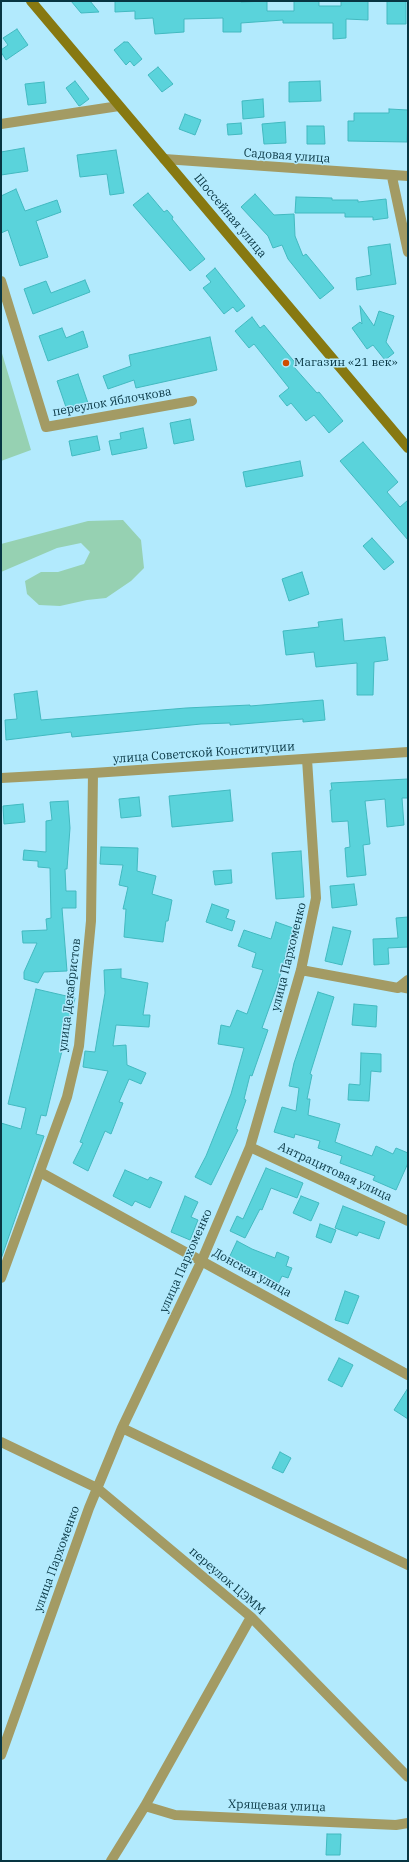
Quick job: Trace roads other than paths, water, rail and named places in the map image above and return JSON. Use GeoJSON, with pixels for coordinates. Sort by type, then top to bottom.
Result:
{"type":"FeatureCollection","features":[{"type":"Feature","properties":{"kind":"street","name":"Шоссейная улица"},"geometry":{"type":"LineString","coordinates":[[31,1],[408,448]]}},
{"type":"Feature","properties":{"kind":"street"},"geometry":{"type":"LineString","coordinates":[[1,124],[119,106]]}},
{"type":"Feature","properties":{"kind":"street","name":"Садовая улица"},"geometry":{"type":"LineString","coordinates":[[164,159],[392,177],[408,176]]}},
{"type":"Feature","properties":{"kind":"street"},"geometry":{"type":"LineString","coordinates":[[392,177],[408,252]]}},
{"type":"Feature","properties":{"kind":"street","name":"переулок Яблочкова"},"geometry":{"type":"LineString","coordinates":[[1,281],[46,427],[192,401]]}},
{"type":"Feature","properties":{"kind":"street","name":"улица Советской Конституции"},"geometry":{"type":"LineString","coordinates":[[1,778],[408,752]]}},
{"type":"Feature","properties":{"kind":"street","name":"улица Пархоменко"},"geometry":{"type":"LineString","coordinates":[[1,1755],[97,1488],[122,1428],[202,1260],[250,1147],[301,970],[316,898],[307,758]]}},
{"type":"Feature","properties":{"kind":"street","name":"улица Декабристов"},"geometry":{"type":"LineString","coordinates":[[1,1278],[67,1096],[79,1046],[92,921],[93,773]]}},
{"type":"Feature","properties":{"kind":"street"},"geometry":{"type":"LineString","coordinates":[[301,970],[403,989],[408,980]]}},
{"type":"Feature","properties":{"kind":"street","name":"Антрацитовая улица"},"geometry":{"type":"LineString","coordinates":[[250,1147],[408,1221]]}},
{"type":"Feature","properties":{"kind":"street","name":"Донская улица"},"geometry":{"type":"LineString","coordinates":[[40,1172],[408,1375]]}},
{"type":"Feature","properties":{"kind":"street"},"geometry":{"type":"LineString","coordinates":[[122,1428],[408,1565]]}},
{"type":"Feature","properties":{"kind":"street","name":"переулок ЦЭММ"},"geometry":{"type":"LineString","coordinates":[[1,1442],[97,1488],[251,1617],[408,1777]]}},
{"type":"Feature","properties":{"kind":"street"},"geometry":{"type":"LineString","coordinates":[[111,1861],[145,1806],[251,1617]]}},
{"type":"Feature","properties":{"kind":"street","name":"Хрящевая улица"},"geometry":{"type":"LineString","coordinates":[[145,1806],[175,1815],[396,1824],[408,1823]]}},
{"type":"Feature","properties":{"kind":"place","name":"Магазин «21 век»"},"geometry":{"type":"Point","coordinates":[286,363]}}]}
